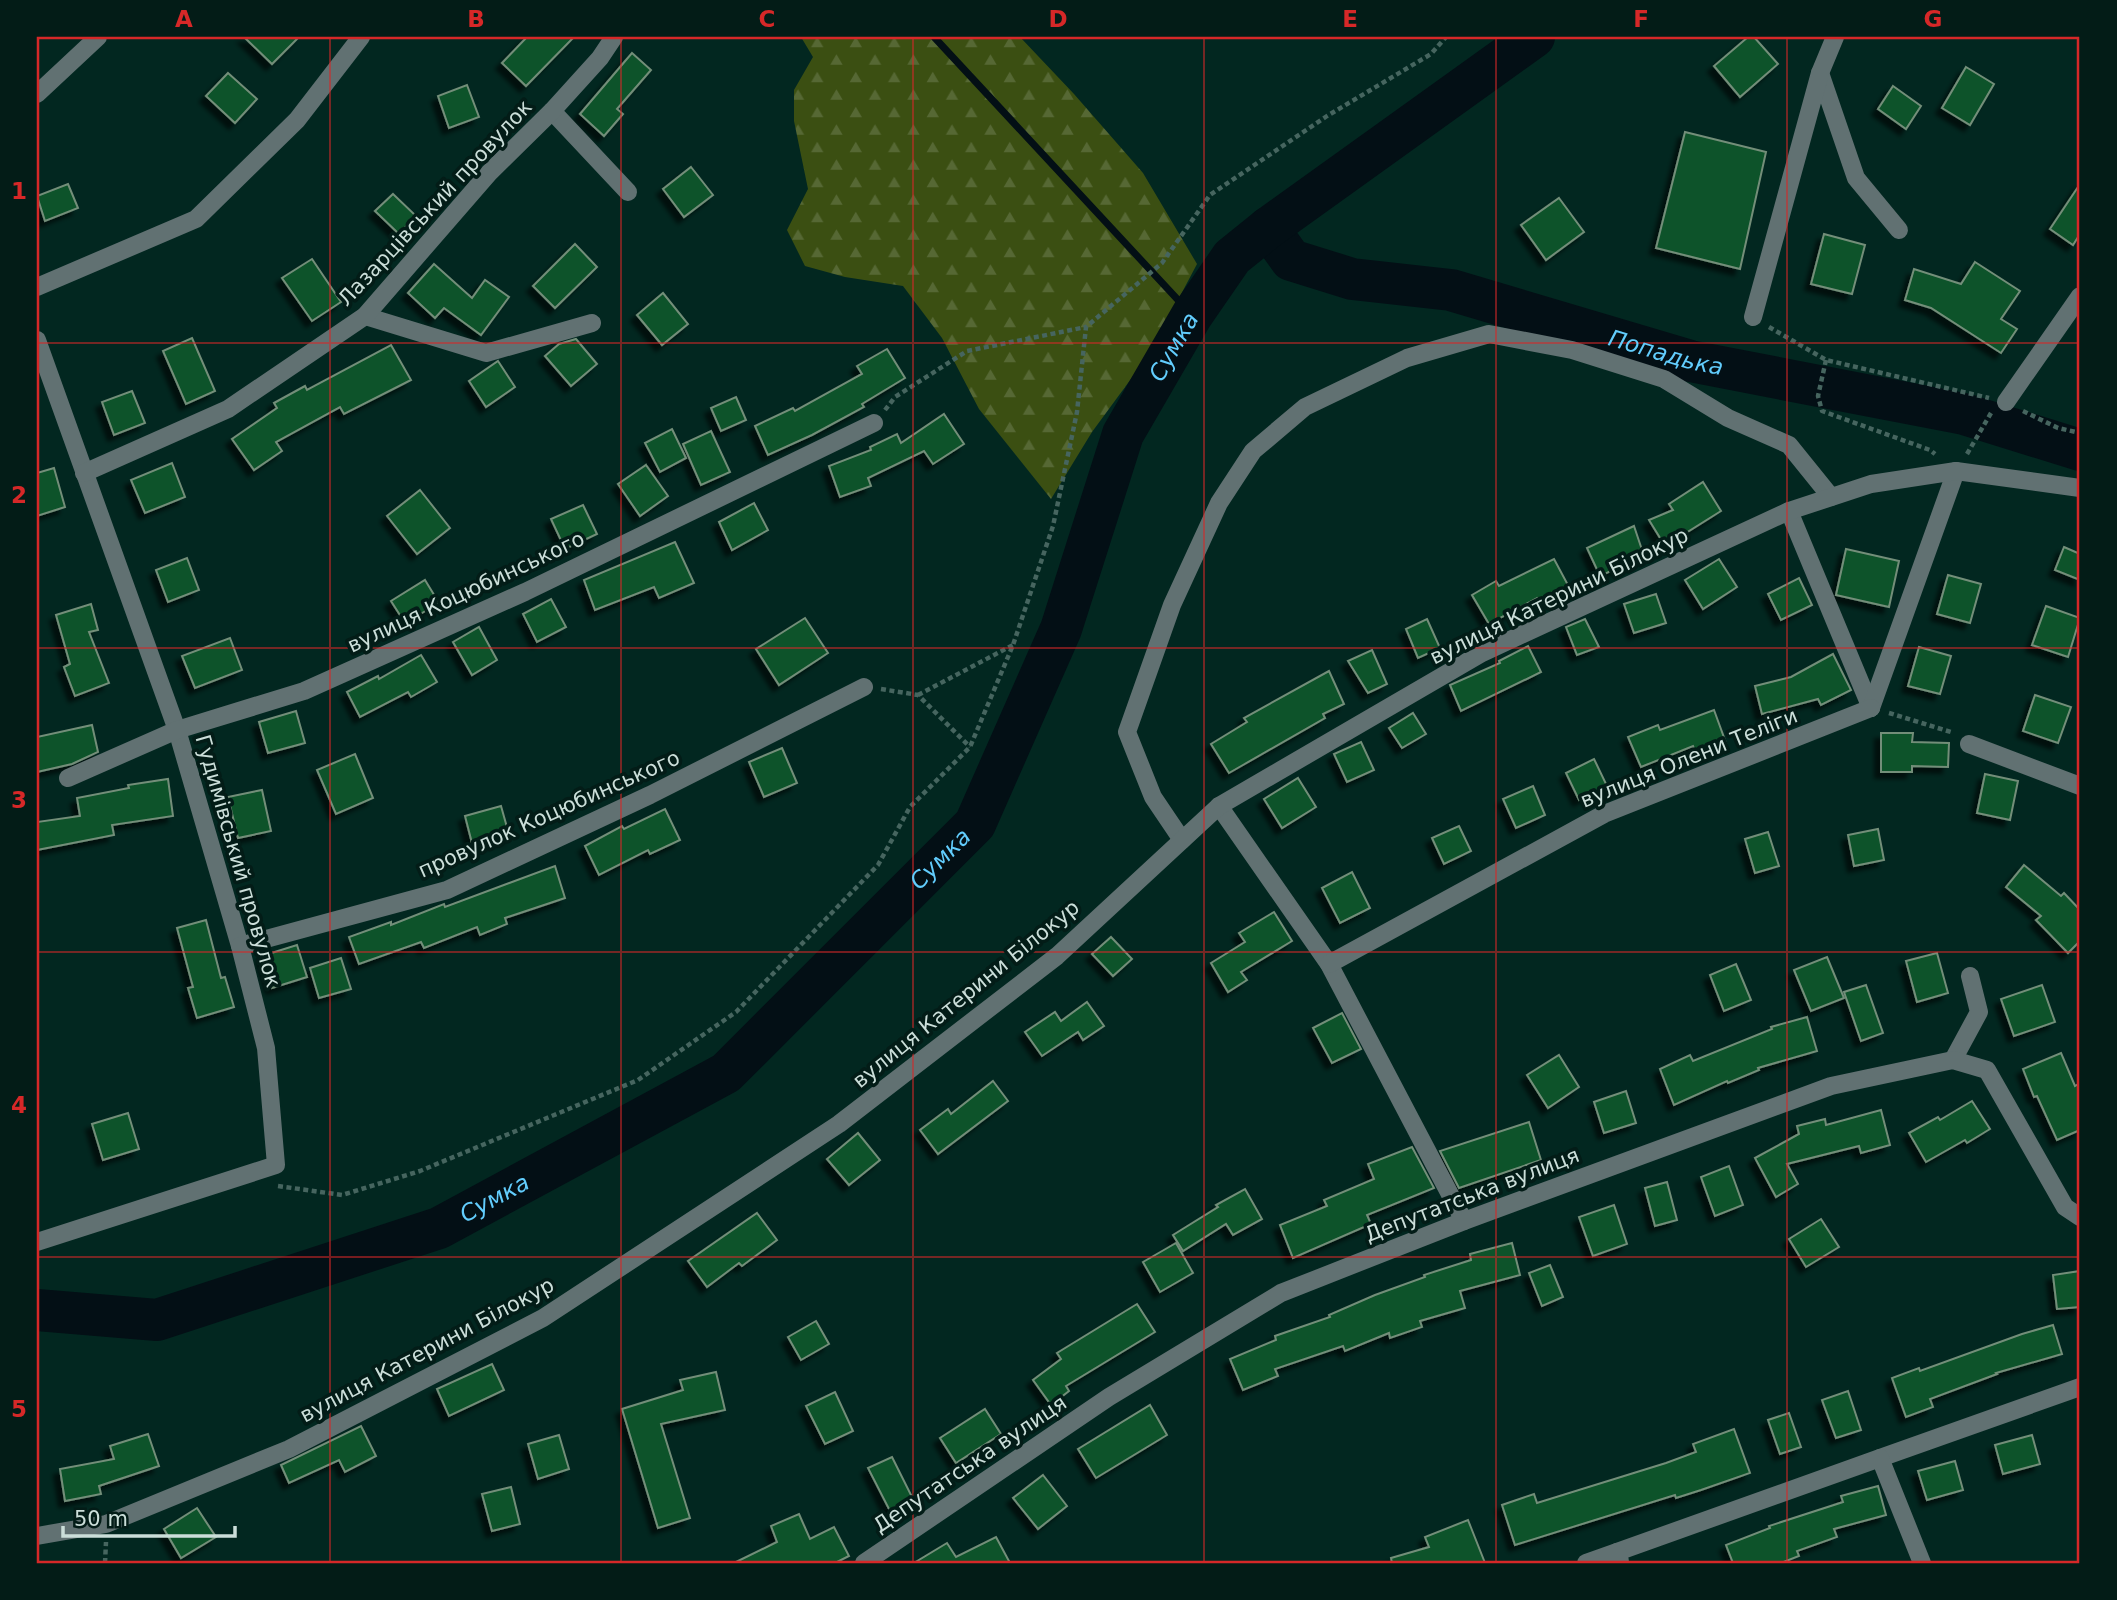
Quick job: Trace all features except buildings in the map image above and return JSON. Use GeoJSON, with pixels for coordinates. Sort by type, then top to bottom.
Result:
{"type":"FeatureCollection","features":[{"type":"Feature","properties":{"kind":"street"},"geometry":{"type":"LineString","coordinates":[[37,94],[98,37]]}},
{"type":"Feature","properties":{"kind":"street"},"geometry":{"type":"LineString","coordinates":[[37,287],[196,219],[297,120],[361,37]]}},
{"type":"Feature","properties":{"kind":"street","name":"Лазарцівський провулок"},"geometry":{"type":"LineString","coordinates":[[84,473],[228,409],[365,316],[489,173],[552,111],[600,58],[614,37]]}},
{"type":"Feature","properties":{"kind":"street"},"geometry":{"type":"LineString","coordinates":[[1753,317],[1820,73],[1835,37]]}},
{"type":"Feature","properties":{"kind":"street"},"geometry":{"type":"LineString","coordinates":[[1820,73],[1856,178],[1899,230]]}},
{"type":"Feature","properties":{"kind":"street"},"geometry":{"type":"LineString","coordinates":[[552,111],[628,192]]}},
{"type":"Feature","properties":{"kind":"street"},"geometry":{"type":"LineString","coordinates":[[1998,407],[2080,296]]}},
{"type":"Feature","properties":{"kind":"street"},"geometry":{"type":"LineString","coordinates":[[365,316],[486,353],[592,323]]}},
{"type":"Feature","properties":{"kind":"street"},"geometry":{"type":"LineString","coordinates":[[1182,840],[1153,797],[1127,732],[1172,605],[1219,503],[1253,450],[1305,407],[1407,358],[1489,334],[1572,350],[1664,379],[1728,418],[1789,445],[1831,497]]}},
{"type":"Feature","properties":{"kind":"street","name":"Гудимівський провулок"},"geometry":{"type":"LineString","coordinates":[[37,340],[177,730],[240,946],[266,1048],[276,1165],[37,1242]]}},
{"type":"Feature","properties":{"kind":"street","name":"вулиця Коцюбинського"},"geometry":{"type":"LineString","coordinates":[[68,778],[177,730],[316,685],[525,592],[874,424]]}},
{"type":"Feature","properties":{"kind":"street"},"geometry":{"type":"LineString","coordinates":[[1871,708],[1956,471]]}},
{"type":"Feature","properties":{"kind":"street","name":"вулиця Катерини Білокур"},"geometry":{"type":"LineString","coordinates":[[37,1536],[106,1524],[289,1449],[543,1318],[839,1124],[1057,956],[1219,806],[1482,653],[1789,512],[1871,484],[1956,471],[2080,488]]}},
{"type":"Feature","properties":{"kind":"street"},"geometry":{"type":"LineString","coordinates":[[1789,512],[1871,708]]}},
{"type":"Feature","properties":{"kind":"street","name":"провулок Коцюбинського"},"geometry":{"type":"LineString","coordinates":[[240,946],[447,890],[650,795],[864,687]]}},
{"type":"Feature","properties":{"kind":"street","name":"вулиця Олени Теліги"},"geometry":{"type":"LineString","coordinates":[[1329,964],[1604,814],[1871,708]]}},
{"type":"Feature","properties":{"kind":"street"},"geometry":{"type":"LineString","coordinates":[[1969,744],[2080,786]]}},
{"type":"Feature","properties":{"kind":"street"},"geometry":{"type":"LineString","coordinates":[[1219,806],[1329,964],[1464,1222]]}},
{"type":"Feature","properties":{"kind":"street"},"geometry":{"type":"LineString","coordinates":[[1953,1060],[1979,1012],[1970,976]]}},
{"type":"Feature","properties":{"kind":"street","name":"Депутатська вулиця"},"geometry":{"type":"LineString","coordinates":[[864,1563],[1109,1397],[1281,1293],[1831,1086],[1953,1060],[1987,1070],[2065,1207],[2080,1217]]}},
{"type":"Feature","properties":{"kind":"street"},"geometry":{"type":"LineString","coordinates":[[1586,1563],[1619,1558],[1880,1458],[2080,1387]]}},
{"type":"Feature","properties":{"kind":"street"},"geometry":{"type":"LineString","coordinates":[[1880,1458],[1922,1563]]}},
{"type":"Feature","properties":{"kind":"path"},"geometry":{"type":"LineString","coordinates":[[874,424],[895,397],[967,351],[1086,327],[1161,262],[1210,195],[1328,116],[1432,54],[1446,37]]}},
{"type":"Feature","properties":{"kind":"path"},"geometry":{"type":"LineString","coordinates":[[1753,317],[1825,360],[1998,407],[2080,433]]}},
{"type":"Feature","properties":{"kind":"path"},"geometry":{"type":"LineString","coordinates":[[274,1185],[342,1195],[420,1171],[638,1080],[736,1012],[878,865],[910,807],[970,747],[1013,645],[1053,526],[1077,412],[1086,327]]}},
{"type":"Feature","properties":{"kind":"path"},"geometry":{"type":"LineString","coordinates":[[1825,360],[1818,396],[1822,411],[1930,450],[1956,471]]}},
{"type":"Feature","properties":{"kind":"path"},"geometry":{"type":"LineString","coordinates":[[1980,434],[1998,407]]}},
{"type":"Feature","properties":{"kind":"path"},"geometry":{"type":"LineString","coordinates":[[864,687],[918,695],[1013,645]]}},
{"type":"Feature","properties":{"kind":"path"},"geometry":{"type":"LineString","coordinates":[[918,695],[970,747]]}},
{"type":"Feature","properties":{"kind":"path"},"geometry":{"type":"LineString","coordinates":[[1871,708],[1951,730],[1969,744]]}},
{"type":"Feature","properties":{"kind":"green space"},"geometry":{"type":"Polygon","coordinates":[[[801,37],[1020,37],[1143,173],[1197,264],[1150,353],[1092,432],[1051,499],[979,409],[942,338],[903,286],[845,277],[805,266],[787,230],[808,189],[794,121],[794,90],[813,57],[801,37]]]}},
{"type":"Feature","properties":{"kind":"waterway"},"geometry":{"type":"LineString","coordinates":[[934,37],[1192,315]]}},
{"type":"Feature","properties":{"kind":"waterway","name":"Сумка"},"geometry":{"type":"LineString","coordinates":[[37,1310],[157,1320],[439,1228],[726,1073],[975,824],[1061,629],[1123,434],[1192,315],[1232,257],[1268,228],[1534,37]]}},
{"type":"Feature","properties":{"kind":"waterway","name":"Попадька"},"geometry":{"type":"LineString","coordinates":[[1268,228],[1291,260],[1352,279],[1451,290],[1690,361],[1964,414],[2080,450]]}}]}
